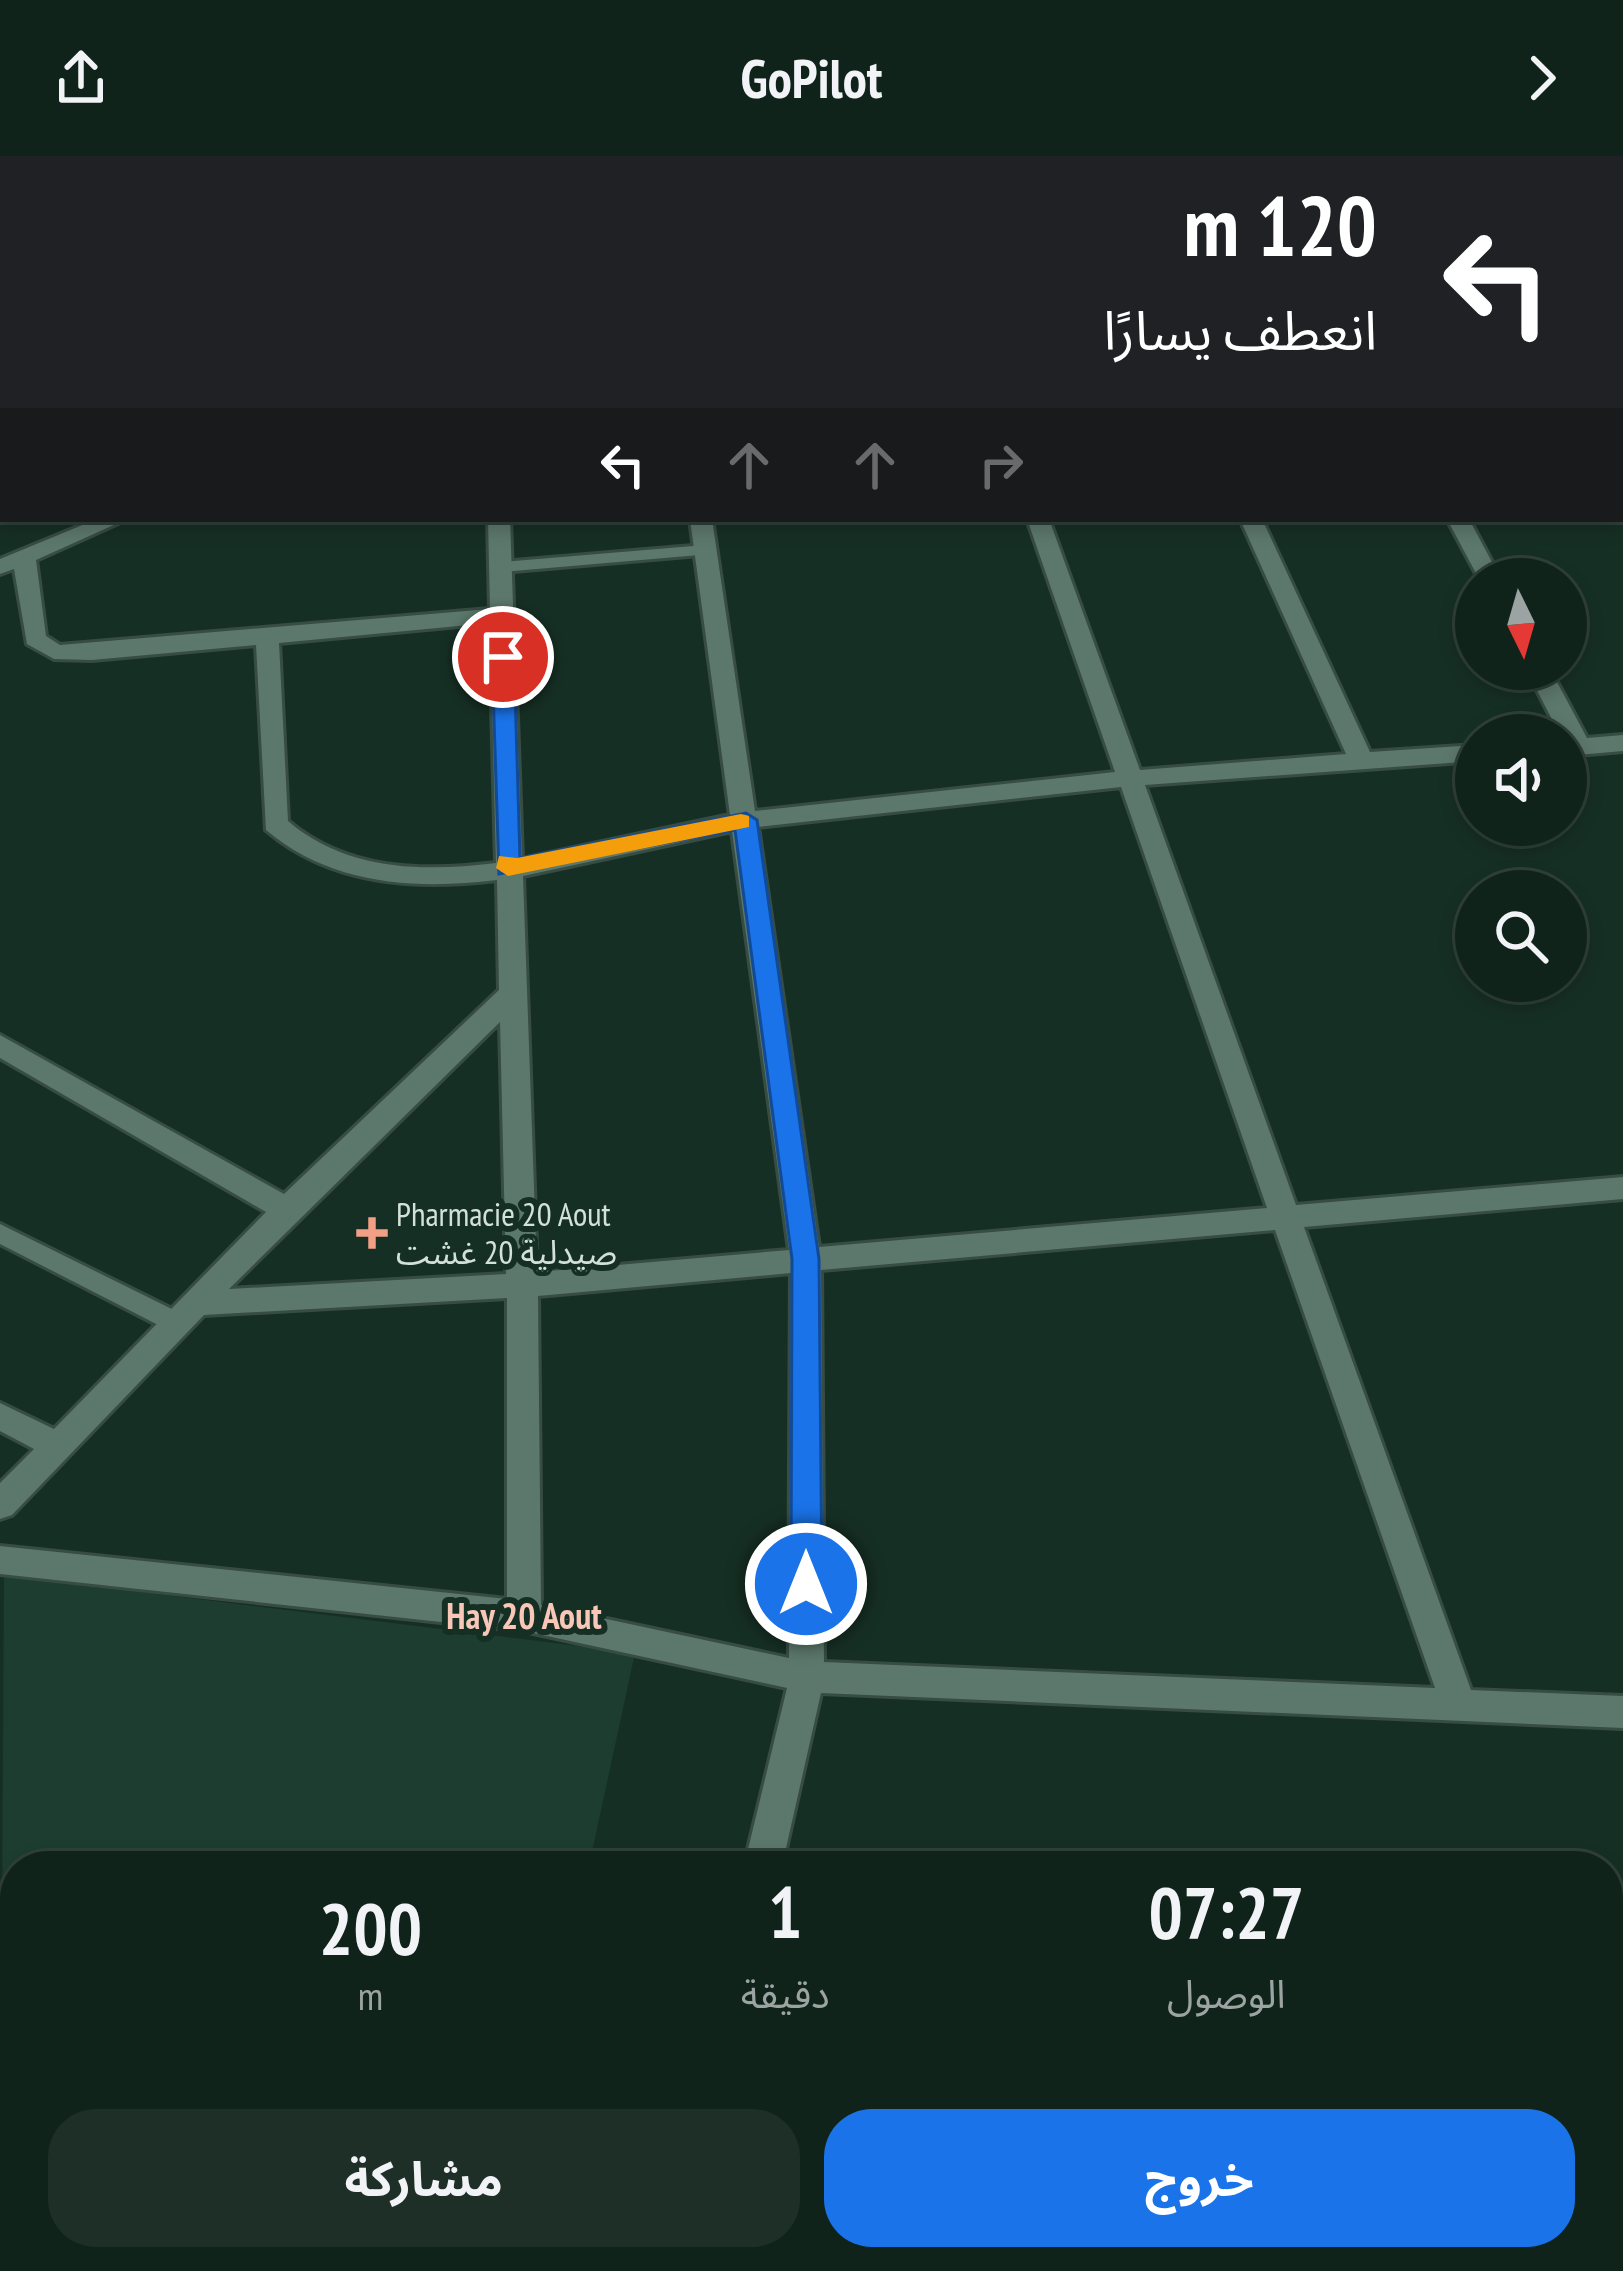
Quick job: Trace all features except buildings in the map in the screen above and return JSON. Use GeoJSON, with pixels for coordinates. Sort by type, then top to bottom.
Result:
{"type":"FeatureCollection","features":[{"type":"Feature","properties":{"kind":"street"},"geometry":{"type":"LineString","coordinates":[[0,567],[109,522]]}},
{"type":"Feature","properties":{"kind":"street"},"geometry":{"type":"LineString","coordinates":[[500,522],[522,1285],[524,1616]]}},
{"type":"Feature","properties":{"kind":"street"},"geometry":{"type":"LineString","coordinates":[[1039,522],[1457,1703]]}},
{"type":"Feature","properties":{"kind":"street"},"geometry":{"type":"LineString","coordinates":[[1252,522],[1362,760]]}},
{"type":"Feature","properties":{"kind":"street"},"geometry":{"type":"LineString","coordinates":[[1460,522],[1479,558]]}},
{"type":"Feature","properties":{"kind":"street"},"geometry":{"type":"LineString","coordinates":[[703,535],[806,1259],[807,1677],[767,1851]]}},
{"type":"Feature","properties":{"kind":"street"},"geometry":{"type":"LineString","coordinates":[[24,556],[34,639],[54,652],[502,615]]}},
{"type":"Feature","properties":{"kind":"street"},"geometry":{"type":"LineString","coordinates":[[267,636],[275,824],[299,847],[328,862],[436,876],[508,868],[746,820],[1130,779],[1455,755]]}},
{"type":"Feature","properties":{"kind":"street"},"geometry":{"type":"LineString","coordinates":[[1587,746],[1623,743]]}},
{"type":"Feature","properties":{"kind":"street"},"geometry":{"type":"LineString","coordinates":[[0,1505],[287,1210],[511,995]]}},
{"type":"Feature","properties":{"kind":"street"},"geometry":{"type":"LineString","coordinates":[[0,1045],[287,1210]]}},
{"type":"Feature","properties":{"kind":"street"},"geometry":{"type":"LineString","coordinates":[[190,1313],[1623,1188]]}},
{"type":"Feature","properties":{"kind":"street"},"geometry":{"type":"LineString","coordinates":[[0,1416],[56,1445]]}},
{"type":"Feature","properties":{"kind":"street"},"geometry":{"type":"LineString","coordinates":[[0,1560],[524,1616],[807,1677],[1623,1712]]}},
{"type":"Feature","properties":{"kind":"lane"},"geometry":{"type":"LineString","coordinates":[[501,567],[703,535]]}},
{"type":"Feature","properties":{"kind":"lane"},"geometry":{"type":"LineString","coordinates":[[0,1233],[190,1313]]}},
{"type":"Feature","properties":{"kind":"shaded area"},"geometry":{"type":"Polygon","coordinates":[[[4,1575],[635,1653],[592,1851],[2,1851],[4,1575]]]}},
{"type":"Feature","properties":{"kind":"slow traffic"},"geometry":{"type":"LineString","coordinates":[[508,862],[508,868],[741,821]]}},
{"type":"Feature","properties":{"kind":"place","name":"Pharmacie 20 Aout صيدلية 20 غشت"},"geometry":{"type":"Point","coordinates":[372,1233]}},
{"type":"Feature","properties":{"kind":"district","name":"Hay 20 Aout"},"geometry":{"type":"Point","coordinates":[524,1616]}},
{"type":"Feature","properties":{"kind":"route"},"geometry":{"type":"LineString","coordinates":[[503,657],[508,868],[746,820],[806,1259],[806,1584]]}}]}
